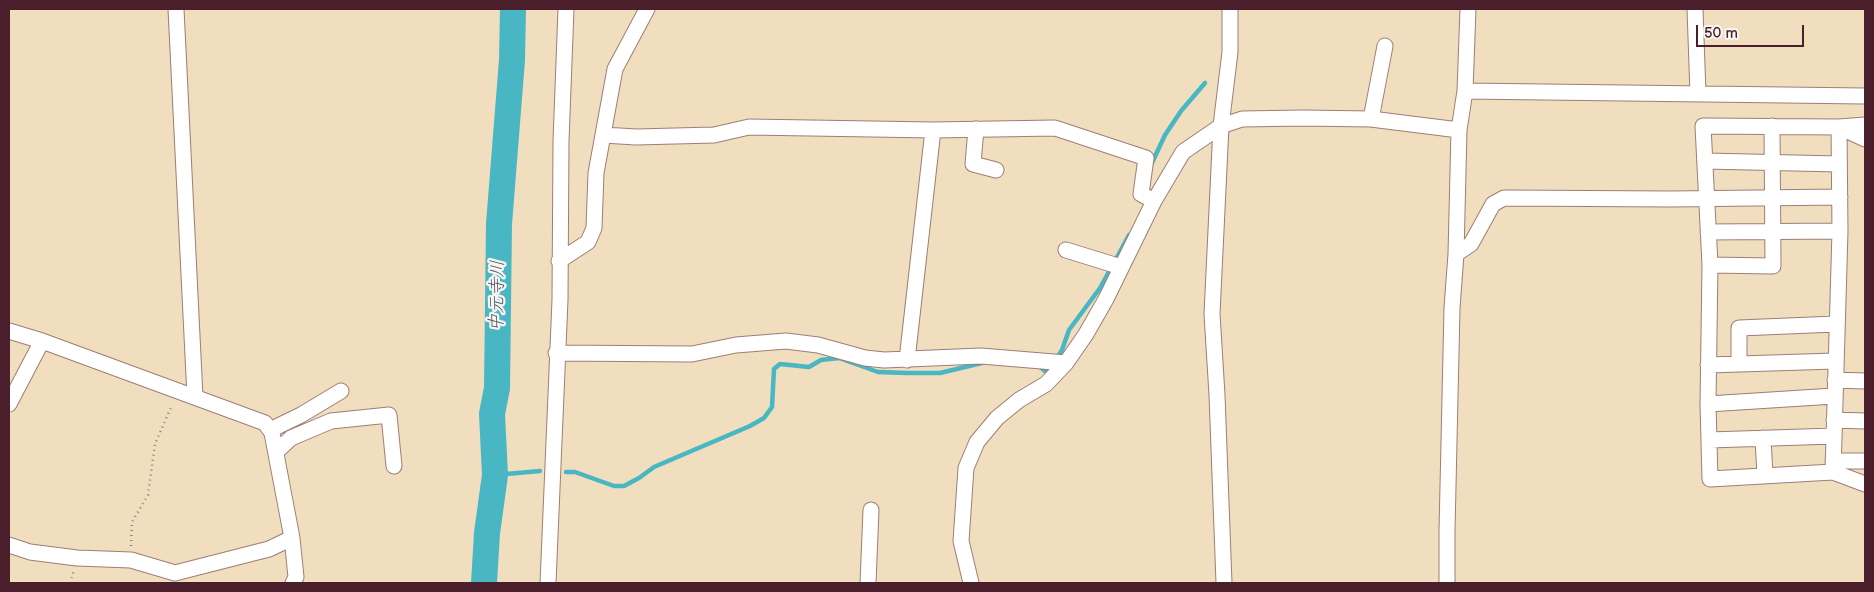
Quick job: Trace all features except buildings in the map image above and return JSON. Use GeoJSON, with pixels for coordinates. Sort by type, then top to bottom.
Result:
{"type":"FeatureCollection","features":[{"type":"Feature","properties":{"kind":"street"},"geometry":{"type":"LineString","coordinates":[[176,9],[195,397]]}},
{"type":"Feature","properties":{"kind":"street"},"geometry":{"type":"LineString","coordinates":[[552,583],[556,353],[560,300],[561,141],[566,9]]}},
{"type":"Feature","properties":{"kind":"street"},"geometry":{"type":"LineString","coordinates":[[559,260],[588,242],[594,228],[596,173],[615,69],[647,9]]}},
{"type":"Feature","properties":{"kind":"street"},"geometry":{"type":"LineString","coordinates":[[1224,583],[1218,405],[1212,314],[1221,126],[1230,52],[1230,9]]}},
{"type":"Feature","properties":{"kind":"street"},"geometry":{"type":"LineString","coordinates":[[1447,583],[1446,531],[1452,308],[1456,254],[1459,130],[1465,91],[1468,9]]}},
{"type":"Feature","properties":{"kind":"street"},"geometry":{"type":"LineString","coordinates":[[1694,9],[1698,94]]}},
{"type":"Feature","properties":{"kind":"street"},"geometry":{"type":"LineString","coordinates":[[1371,119],[1385,46]]}},
{"type":"Feature","properties":{"kind":"street"},"geometry":{"type":"LineString","coordinates":[[1465,91],[1865,96]]}},
{"type":"Feature","properties":{"kind":"street"},"geometry":{"type":"LineString","coordinates":[[971,583],[961,541],[966,468],[977,442],[997,418],[1019,400],[1046,384],[1066,364],[1086,334],[1122,267],[1154,201],[1183,152],[1221,126],[1242,119],[1371,119],[1459,130]]}},
{"type":"Feature","properties":{"kind":"street"},"geometry":{"type":"LineString","coordinates":[[1865,125],[1839,127],[1703,126],[1710,266],[1708,365],[1710,479],[1765,476],[1865,461]]}},
{"type":"Feature","properties":{"kind":"street"},"geometry":{"type":"LineString","coordinates":[[1710,266],[1773,266],[1772,126]]}},
{"type":"Feature","properties":{"kind":"street"},"geometry":{"type":"LineString","coordinates":[[602,135],[636,137],[714,135],[749,127],[933,130],[1055,128],[1146,158],[1141,194],[1154,201]]}},
{"type":"Feature","properties":{"kind":"street"},"geometry":{"type":"LineString","coordinates":[[1839,127],[1865,139]]}},
{"type":"Feature","properties":{"kind":"street"},"geometry":{"type":"LineString","coordinates":[[1833,466],[1840,231],[1839,127]]}},
{"type":"Feature","properties":{"kind":"street"},"geometry":{"type":"LineString","coordinates":[[976,129],[973,164],[996,170]]}},
{"type":"Feature","properties":{"kind":"street"},"geometry":{"type":"LineString","coordinates":[[907,360],[933,130]]}},
{"type":"Feature","properties":{"kind":"street"},"geometry":{"type":"LineString","coordinates":[[1704,161],[1839,164]]}},
{"type":"Feature","properties":{"kind":"street"},"geometry":{"type":"LineString","coordinates":[[1456,254],[1471,244],[1493,204],[1504,198],[1706,199],[1840,197]]}},
{"type":"Feature","properties":{"kind":"street"},"geometry":{"type":"LineString","coordinates":[[1708,232],[1840,231]]}},
{"type":"Feature","properties":{"kind":"street"},"geometry":{"type":"LineString","coordinates":[[1066,250],[1122,267]]}},
{"type":"Feature","properties":{"kind":"street"},"geometry":{"type":"LineString","coordinates":[[1739,364],[1739,328],[1836,324]]}},
{"type":"Feature","properties":{"kind":"street"},"geometry":{"type":"LineString","coordinates":[[9,331],[42,341],[265,423],[272,433],[292,538],[296,578],[293,583]]}},
{"type":"Feature","properties":{"kind":"street"},"geometry":{"type":"LineString","coordinates":[[9,404],[42,341]]}},
{"type":"Feature","properties":{"kind":"street"},"geometry":{"type":"LineString","coordinates":[[556,353],[692,354],[736,345],[786,341],[818,345],[864,358],[884,360],[981,356],[1066,364]]}},
{"type":"Feature","properties":{"kind":"street"},"geometry":{"type":"LineString","coordinates":[[1708,365],[1835,361]]}},
{"type":"Feature","properties":{"kind":"street"},"geometry":{"type":"LineString","coordinates":[[1835,380],[1865,381]]}},
{"type":"Feature","properties":{"kind":"street"},"geometry":{"type":"LineString","coordinates":[[270,430],[301,415],[341,391]]}},
{"type":"Feature","properties":{"kind":"street"},"geometry":{"type":"LineString","coordinates":[[1708,404],[1834,396]]}},
{"type":"Feature","properties":{"kind":"street"},"geometry":{"type":"LineString","coordinates":[[276,452],[291,438],[331,421],[389,415],[394,466]]}},
{"type":"Feature","properties":{"kind":"street"},"geometry":{"type":"LineString","coordinates":[[1834,420],[1865,421]]}},
{"type":"Feature","properties":{"kind":"street"},"geometry":{"type":"LineString","coordinates":[[1709,440],[1834,436]]}},
{"type":"Feature","properties":{"kind":"street"},"geometry":{"type":"LineString","coordinates":[[1763,438],[1765,476]]}},
{"type":"Feature","properties":{"kind":"street"},"geometry":{"type":"LineString","coordinates":[[1833,466],[1865,484]]}},
{"type":"Feature","properties":{"kind":"street"},"geometry":{"type":"LineString","coordinates":[[868,583],[871,510]]}},
{"type":"Feature","properties":{"kind":"street"},"geometry":{"type":"LineString","coordinates":[[9,545],[30,552],[77,558],[131,560],[175,573],[269,549],[292,538]]}},
{"type":"Feature","properties":{"kind":"path"},"geometry":{"type":"LineString","coordinates":[[131,560],[132,522],[148,495],[155,444],[178,391]]}},
{"type":"Feature","properties":{"kind":"waterway","name":"中元寺川"},"geometry":{"type":"LineString","coordinates":[[484,583],[487,533],[495,475],[492,414],[497,388],[499,224],[512,60],[513,9]]}},
{"type":"Feature","properties":{"kind":"waterway"},"geometry":{"type":"LineString","coordinates":[[1151,165],[1165,135],[1181,111],[1205,83]]}},
{"type":"Feature","properties":{"kind":"waterway"},"geometry":{"type":"LineString","coordinates":[[1115,261],[1129,235]]}},
{"type":"Feature","properties":{"kind":"waterway"},"geometry":{"type":"LineString","coordinates":[[1056,359],[1062,350],[1069,330],[1100,288],[1111,268]]}},
{"type":"Feature","properties":{"kind":"waterway"},"geometry":{"type":"LineString","coordinates":[[566,472],[575,472],[614,486],[624,486],[654,467],[750,426],[764,418],[772,407],[774,369],[780,364],[809,367],[821,360],[839,358],[878,372],[940,373],[982,363]]}},
{"type":"Feature","properties":{"kind":"waterway"},"geometry":{"type":"LineString","coordinates":[[1039,366],[1046,372],[1051,365]]}},
{"type":"Feature","properties":{"kind":"waterway"},"geometry":{"type":"LineString","coordinates":[[495,475],[540,471]]}}]}
